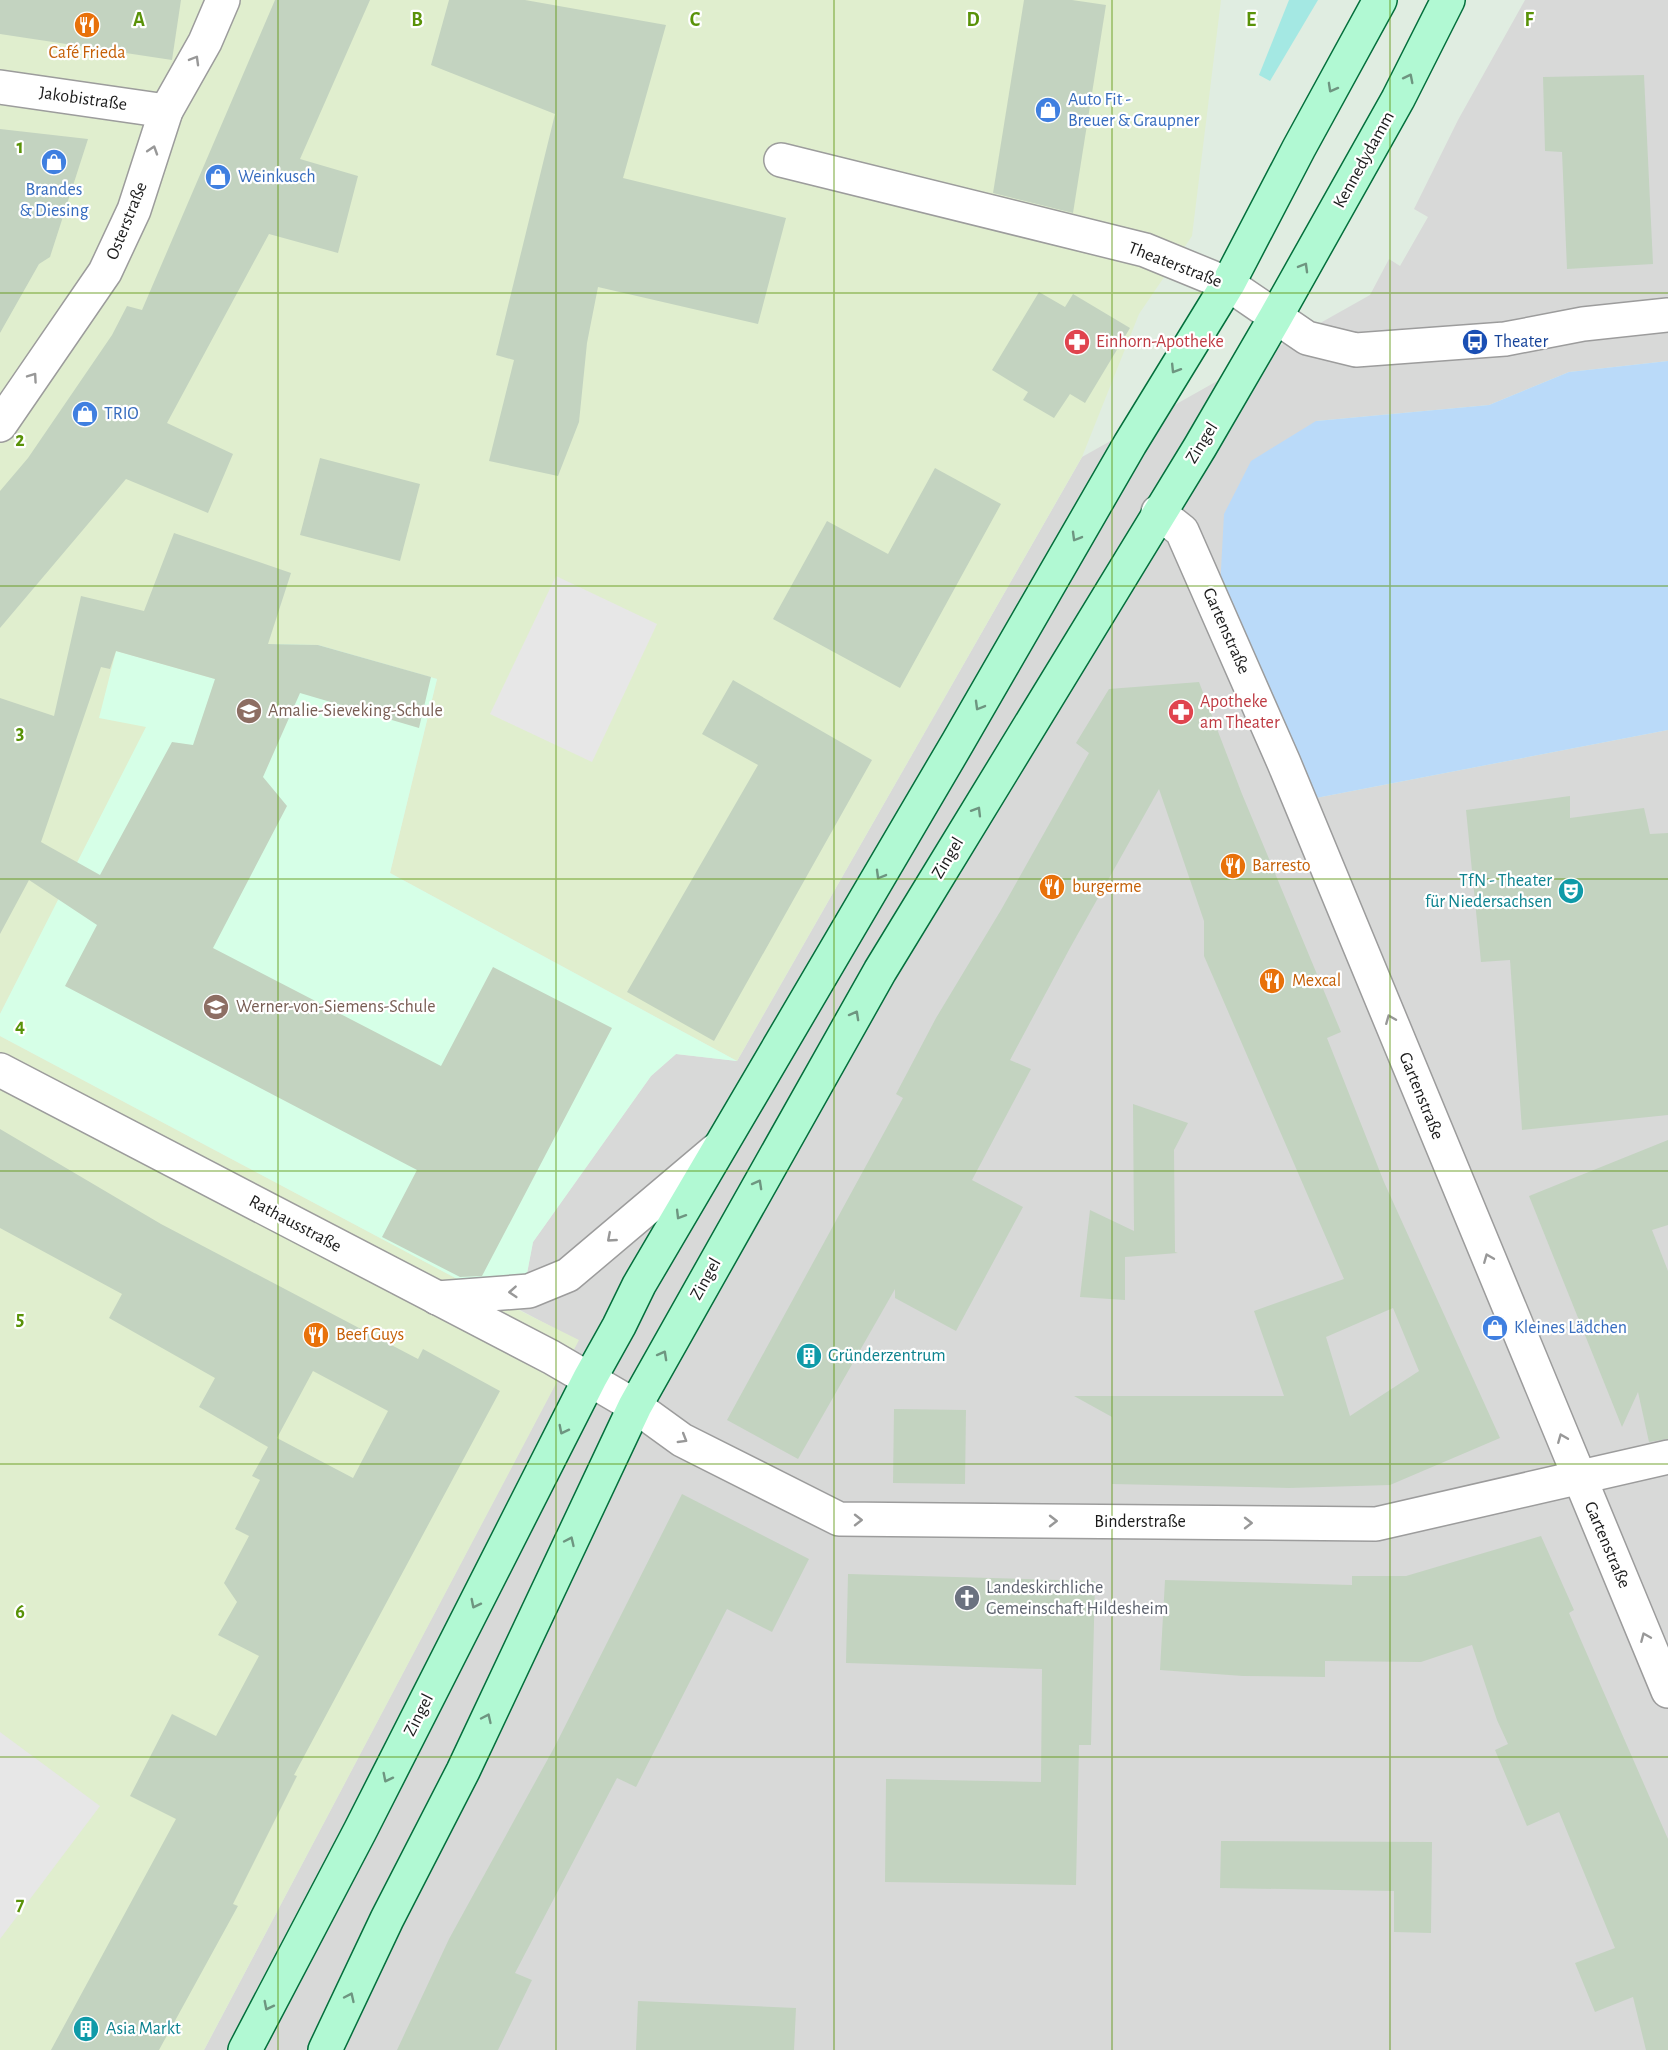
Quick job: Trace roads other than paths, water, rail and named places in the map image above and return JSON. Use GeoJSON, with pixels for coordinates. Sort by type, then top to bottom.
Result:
{"type":"FeatureCollection","features":[{"type":"Feature","properties":{"kind":"main road"},"geometry":{"type":"LineString","coordinates":[[1228,284],[1380,0]]}},
{"type":"Feature","properties":{"kind":"main road","name":"Kennedydamm"},"geometry":{"type":"LineString","coordinates":[[1275,318],[1398,99],[1448,0]]}},
{"type":"Feature","properties":{"kind":"main road","name":"Zingel"},"geometry":{"type":"LineString","coordinates":[[245,2050],[639,1285],[946,763],[1130,444],[1228,284]]}},
{"type":"Feature","properties":{"kind":"main road","name":"Zingel"},"geometry":{"type":"LineString","coordinates":[[325,2050],[387,1919],[463,1771],[635,1406],[880,970],[1205,438],[1275,318]]}},
{"type":"Feature","properties":{"kind":"street","name":"Osterstraße"},"geometry":{"type":"LineString","coordinates":[[0,425],[105,272],[134,210],[166,111],[205,42],[223,0]]}},
{"type":"Feature","properties":{"kind":"street","name":"Jakobistraße"},"geometry":{"type":"LineString","coordinates":[[0,87],[166,111]]}},
{"type":"Feature","properties":{"kind":"street","name":"Theaterstraße"},"geometry":{"type":"LineString","coordinates":[[781,160],[1146,250],[1228,284],[1307,338],[1356,350],[1505,339],[1583,324],[1668,315]]}},
{"type":"Feature","properties":{"kind":"street","name":"Gartenstraße"},"geometry":{"type":"LineString","coordinates":[[1158,512],[1182,531],[1275,742],[1668,1691]]}},
{"type":"Feature","properties":{"kind":"street","name":"Rathausstraße"},"geometry":{"type":"LineString","coordinates":[[0,1070],[590,1378]]}},
{"type":"Feature","properties":{"kind":"street","name":"Zingel"},"geometry":{"type":"LineString","coordinates":[[437,1298],[529,1291],[568,1275],[721,1146]]}},
{"type":"Feature","properties":{"kind":"street"},"geometry":{"type":"LineString","coordinates":[[590,1378],[635,1406]]}},
{"type":"Feature","properties":{"kind":"street","name":"Binderstraße"},"geometry":{"type":"LineString","coordinates":[[635,1406],[682,1440],[838,1519],[1376,1524],[1668,1457]]}},
{"type":"Feature","properties":{"kind":"place","name":"Café Frieda"},"geometry":{"type":"Point","coordinates":[87,25]}},
{"type":"Feature","properties":{"kind":"place","name":"Auto Fit - Breuer & Graupner"},"geometry":{"type":"Point","coordinates":[1048,110]}},
{"type":"Feature","properties":{"kind":"place","name":"Brandes & Diesing"},"geometry":{"type":"Point","coordinates":[54,162]}},
{"type":"Feature","properties":{"kind":"place","name":"Weinkusch"},"geometry":{"type":"Point","coordinates":[218,177]}},
{"type":"Feature","properties":{"kind":"place","name":"Einhorn-Apotheke"},"geometry":{"type":"Point","coordinates":[1077,342]}},
{"type":"Feature","properties":{"kind":"place","name":"Theater"},"geometry":{"type":"Point","coordinates":[1475,342]}},
{"type":"Feature","properties":{"kind":"place","name":"TRIO"},"geometry":{"type":"Point","coordinates":[85,414]}},
{"type":"Feature","properties":{"kind":"place","name":"Amalie-Sieveking-Schule"},"geometry":{"type":"Point","coordinates":[249,711]}},
{"type":"Feature","properties":{"kind":"place","name":"Apotheke am Theater"},"geometry":{"type":"Point","coordinates":[1181,712]}},
{"type":"Feature","properties":{"kind":"place","name":"Barresto"},"geometry":{"type":"Point","coordinates":[1233,866]}},
{"type":"Feature","properties":{"kind":"place","name":"burgerme"},"geometry":{"type":"Point","coordinates":[1052,887]}},
{"type":"Feature","properties":{"kind":"place","name":"TfN - Theater für Niedersachsen"},"geometry":{"type":"Point","coordinates":[1571,891]}},
{"type":"Feature","properties":{"kind":"place","name":"Mexcal"},"geometry":{"type":"Point","coordinates":[1272,981]}},
{"type":"Feature","properties":{"kind":"place","name":"Werner-von-Siemens-Schule"},"geometry":{"type":"Point","coordinates":[216,1007]}},
{"type":"Feature","properties":{"kind":"place","name":"Kleines Lädchen"},"geometry":{"type":"Point","coordinates":[1495,1328]}},
{"type":"Feature","properties":{"kind":"place","name":"Beef Guys"},"geometry":{"type":"Point","coordinates":[316,1335]}},
{"type":"Feature","properties":{"kind":"place","name":"Gründerzentrum"},"geometry":{"type":"Point","coordinates":[809,1356]}},
{"type":"Feature","properties":{"kind":"place","name":"Landeskirchliche Gemeinschaft Hildesheim"},"geometry":{"type":"Point","coordinates":[967,1598]}},
{"type":"Feature","properties":{"kind":"place","name":"Asia Markt"},"geometry":{"type":"Point","coordinates":[86,2029]}}]}
